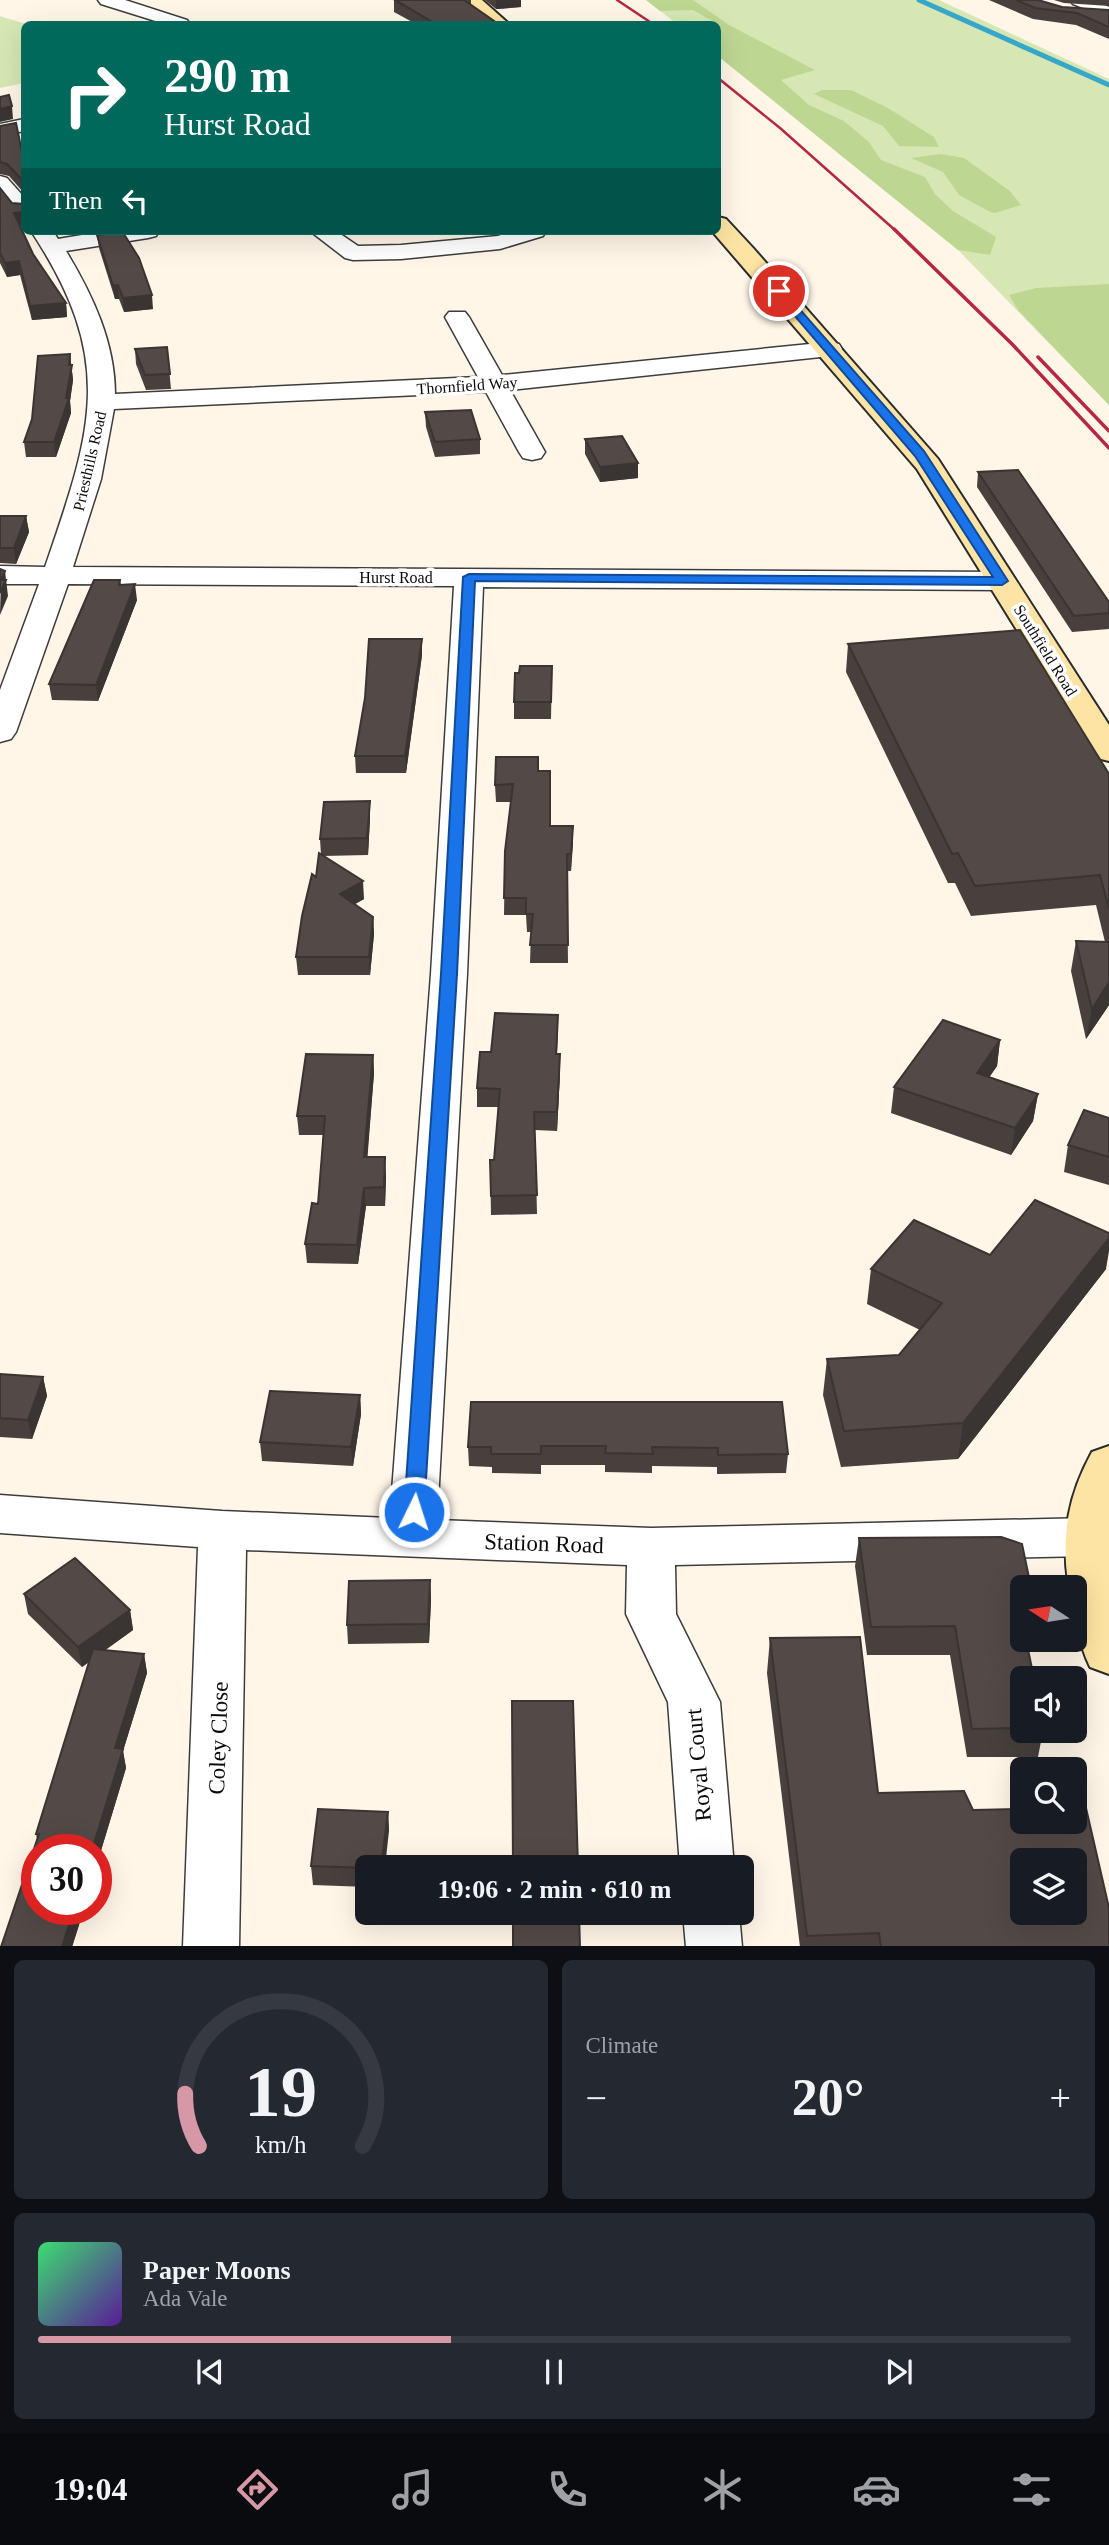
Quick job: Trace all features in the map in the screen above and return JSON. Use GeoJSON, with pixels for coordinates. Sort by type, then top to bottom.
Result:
{"type":"FeatureCollection","features":[{"type":"Feature","properties":{"kind":"main road"},"geometry":{"type":"LineString","coordinates":[[471,0],[496,21]]}},
{"type":"Feature","properties":{"kind":"main road","name":"Southfield Road"},"geometry":{"type":"LineString","coordinates":[[721,227],[830,349],[928,465],[1109,751]]}},
{"type":"Feature","properties":{"kind":"main road"},"geometry":{"type":"LineString","coordinates":[[1109,1465],[1097,1499],[1089,1537],[1109,1652]]}},
{"type":"Feature","properties":{"kind":"street"},"geometry":{"type":"LineString","coordinates":[[107,0],[172,21]]}},
{"type":"Feature","properties":{"kind":"street"},"geometry":{"type":"LineString","coordinates":[[1079,0],[1109,13]]}},
{"type":"Feature","properties":{"kind":"street"},"geometry":{"type":"LineString","coordinates":[[1062,11],[1109,13]]}},
{"type":"Feature","properties":{"kind":"street"},"geometry":{"type":"LineString","coordinates":[[0,130],[21,126]]}},
{"type":"Feature","properties":{"kind":"street"},"geometry":{"type":"LineString","coordinates":[[0,182],[21,206]]}},
{"type":"Feature","properties":{"kind":"street"},"geometry":{"type":"LineString","coordinates":[[47,238],[90,235]]}},
{"type":"Feature","properties":{"kind":"street"},"geometry":{"type":"LineString","coordinates":[[327,235],[353,253],[401,252],[500,242],[522,235]]}},
{"type":"Feature","properties":{"kind":"street","name":"Priesthills Road"},"geometry":{"type":"LineString","coordinates":[[0,732],[88,479],[102,402],[99,365],[90,327],[74,284],[47,238]]}},
{"type":"Feature","properties":{"kind":"street"},"geometry":{"type":"LineString","coordinates":[[457,317],[532,452]]}},
{"type":"Feature","properties":{"kind":"street","name":"Thornfield Way"},"geometry":{"type":"LineString","coordinates":[[102,402],[492,384],[830,349]]}},
{"type":"Feature","properties":{"kind":"street","name":"Hurst Road"},"geometry":{"type":"LineString","coordinates":[[0,575],[1002,581]]}},
{"type":"Feature","properties":{"kind":"street"},"geometry":{"type":"LineString","coordinates":[[412,1539],[449,974],[469,577]]}},
{"type":"Feature","properties":{"kind":"street","name":"Station Road"},"geometry":{"type":"LineString","coordinates":[[0,1514],[222,1530],[651,1547],[1089,1537]]}},
{"type":"Feature","properties":{"kind":"street","name":"Coley Close"},"geometry":{"type":"LineString","coordinates":[[211,1946],[220,1689],[222,1530]]}},
{"type":"Feature","properties":{"kind":"street","name":"Royal Court"},"geometry":{"type":"LineString","coordinates":[[651,1547],[651,1614],[694,1702],[706,1855]]}},
{"type":"Feature","properties":{"kind":"street"},"geometry":{"type":"LineString","coordinates":[[712,1925],[714,1946]]}},
{"type":"Feature","properties":{"kind":"green space"},"geometry":{"type":"Polygon","coordinates":[[[646,0],[939,0],[1109,79],[1109,405],[958,250],[721,58],[721,21],[673,21],[646,0]]]}},
{"type":"Feature","properties":{"kind":"green space"},"geometry":{"type":"Polygon","coordinates":[[[646,0],[693,0],[729,25],[815,70],[781,80],[809,105],[844,121],[869,142],[881,160],[925,177],[935,194],[953,211],[996,237],[990,255],[958,250],[721,58],[721,21],[713,21],[693,10],[660,11],[646,0]]]}},
{"type":"Feature","properties":{"kind":"green space"},"geometry":{"type":"Polygon","coordinates":[[[0,16],[21,22],[21,84],[0,88],[0,16]]]}},
{"type":"Feature","properties":{"kind":"green space"},"geometry":{"type":"Polygon","coordinates":[[[822,90],[851,90],[888,108],[934,137],[939,147],[899,146],[883,126],[814,94],[822,90]]]}},
{"type":"Feature","properties":{"kind":"green space"},"geometry":{"type":"Polygon","coordinates":[[[941,154],[964,158],[1010,191],[1021,205],[990,212],[959,195],[943,172],[911,158],[941,154]]]}},
{"type":"Feature","properties":{"kind":"green space"},"geometry":{"type":"Polygon","coordinates":[[[1109,284],[1109,405],[1018,310],[1009,295],[1036,288],[1109,284]]]}},
{"type":"Feature","properties":{"kind":"building"},"geometry":{"type":"Polygon","coordinates":[[[395,0],[464,0],[494,21],[431,21],[395,0]]]}},
{"type":"Feature","properties":{"kind":"building"},"geometry":{"type":"Polygon","coordinates":[[[1016,0],[1038,0],[1062,7],[1109,10],[1109,27],[1077,13],[1035,8],[1016,0]]]}},
{"type":"Feature","properties":{"kind":"building"},"geometry":{"type":"Polygon","coordinates":[[[9,95],[12,106],[0,109],[0,97],[9,95]]]}},
{"type":"Feature","properties":{"kind":"building"},"geometry":{"type":"Polygon","coordinates":[[[16,123],[21,147],[21,179],[7,164],[0,162],[0,126],[16,123]]]}},
{"type":"Feature","properties":{"kind":"building"},"geometry":{"type":"Polygon","coordinates":[[[0,188],[12,203],[21,204],[21,212],[14,213],[21,235],[24,235],[33,254],[66,303],[30,306],[19,261],[5,263],[0,253],[0,188]]]}},
{"type":"Feature","properties":{"kind":"building"},"geometry":{"type":"Polygon","coordinates":[[[97,235],[125,235],[139,258],[152,295],[123,298],[118,285],[113,286],[97,235]]]}},
{"type":"Feature","properties":{"kind":"building"},"geometry":{"type":"Polygon","coordinates":[[[167,347],[170,374],[145,375],[135,349],[167,347]]]}},
{"type":"Feature","properties":{"kind":"building"},"geometry":{"type":"Polygon","coordinates":[[[70,354],[69,365],[72,365],[66,398],[69,398],[54,442],[24,442],[32,419],[38,356],[70,354]]]}},
{"type":"Feature","properties":{"kind":"building"},"geometry":{"type":"Polygon","coordinates":[[[471,410],[480,439],[435,442],[425,412],[471,410]]]}},
{"type":"Feature","properties":{"kind":"building"},"geometry":{"type":"Polygon","coordinates":[[[622,436],[638,463],[600,467],[585,439],[622,436]]]}},
{"type":"Feature","properties":{"kind":"building"},"geometry":{"type":"Polygon","coordinates":[[[1018,470],[1109,602],[1109,613],[1074,616],[978,472],[1018,470]]]}},
{"type":"Feature","properties":{"kind":"building"},"geometry":{"type":"Polygon","coordinates":[[[0,516],[26,516],[14,548],[0,548],[0,516]]]}},
{"type":"Feature","properties":{"kind":"building"},"geometry":{"type":"Polygon","coordinates":[[[0,569],[5,571],[1,580],[6,580],[0,593],[0,569]]]}},
{"type":"Feature","properties":{"kind":"building"},"geometry":{"type":"Polygon","coordinates":[[[94,580],[120,580],[119,585],[135,584],[96,685],[49,684],[94,580]]]}},
{"type":"Feature","properties":{"kind":"building"},"geometry":{"type":"Polygon","coordinates":[[[1020,630],[1109,774],[1109,909],[1100,875],[975,886],[958,853],[952,854],[848,644],[1020,630]]]}},
{"type":"Feature","properties":{"kind":"building"},"geometry":{"type":"Polygon","coordinates":[[[369,639],[422,639],[405,756],[355,756],[365,698],[369,639]]]}},
{"type":"Feature","properties":{"kind":"building"},"geometry":{"type":"Polygon","coordinates":[[[520,666],[552,666],[551,702],[514,702],[515,673],[519,673],[520,666]]]}},
{"type":"Feature","properties":{"kind":"building"},"geometry":{"type":"Polygon","coordinates":[[[496,757],[538,757],[538,771],[550,771],[550,826],[573,826],[571,854],[567,854],[568,945],[530,945],[533,914],[526,914],[526,898],[504,898],[505,851],[513,784],[495,785],[496,757]]]}},
{"type":"Feature","properties":{"kind":"building"},"geometry":{"type":"Polygon","coordinates":[[[370,801],[367,838],[320,839],[324,802],[370,801]]]}},
{"type":"Feature","properties":{"kind":"building"},"geometry":{"type":"Polygon","coordinates":[[[319,853],[363,881],[340,894],[373,917],[369,957],[296,957],[302,916],[312,874],[316,877],[319,853]]]}},
{"type":"Feature","properties":{"kind":"building"},"geometry":{"type":"Polygon","coordinates":[[[1076,941],[1109,942],[1109,982],[1092,1009],[1076,941]]]}},
{"type":"Feature","properties":{"kind":"building"},"geometry":{"type":"Polygon","coordinates":[[[495,1013],[558,1015],[556,1054],[560,1054],[557,1112],[534,1112],[537,1195],[491,1196],[490,1160],[494,1160],[500,1089],[477,1088],[480,1052],[491,1052],[495,1013]]]}},
{"type":"Feature","properties":{"kind":"building"},"geometry":{"type":"Polygon","coordinates":[[[943,1020],[1000,1040],[977,1073],[1038,1094],[1015,1128],[894,1087],[943,1020]]]}},
{"type":"Feature","properties":{"kind":"building"},"geometry":{"type":"Polygon","coordinates":[[[306,1054],[373,1055],[364,1157],[385,1157],[384,1187],[364,1188],[357,1245],[305,1244],[312,1203],[318,1204],[325,1116],[297,1116],[306,1054]]]}},
{"type":"Feature","properties":{"kind":"building"},"geometry":{"type":"Polygon","coordinates":[[[1084,1110],[1109,1118],[1109,1157],[1068,1145],[1084,1110]]]}},
{"type":"Feature","properties":{"kind":"building"},"geometry":{"type":"Polygon","coordinates":[[[1035,1200],[1109,1233],[1109,1238],[963,1423],[844,1431],[827,1359],[899,1355],[942,1303],[871,1269],[914,1220],[990,1255],[1035,1200]]]}},
{"type":"Feature","properties":{"kind":"building"},"geometry":{"type":"Polygon","coordinates":[[[0,1374],[43,1377],[28,1420],[0,1418],[0,1374]]]}},
{"type":"Feature","properties":{"kind":"building"},"geometry":{"type":"Polygon","coordinates":[[[270,1391],[360,1395],[351,1447],[260,1442],[270,1391]]]}},
{"type":"Feature","properties":{"kind":"building"},"geometry":{"type":"Polygon","coordinates":[[[471,1402],[782,1402],[788,1454],[718,1455],[718,1448],[652,1447],[653,1454],[605,1453],[606,1446],[541,1446],[541,1454],[491,1454],[491,1447],[468,1447],[471,1402]]]}},
{"type":"Feature","properties":{"kind":"building"},"geometry":{"type":"Polygon","coordinates":[[[1001,1537],[1022,1544],[1028,1575],[1010,1575],[1010,1652],[1029,1652],[1031,1666],[1010,1666],[1010,1728],[972,1729],[955,1626],[871,1627],[859,1538],[1001,1537]]]}},
{"type":"Feature","properties":{"kind":"building"},"geometry":{"type":"Polygon","coordinates":[[[75,1558],[130,1610],[78,1647],[24,1594],[75,1558]]]}},
{"type":"Feature","properties":{"kind":"building"},"geometry":{"type":"Polygon","coordinates":[[[430,1580],[428,1624],[347,1625],[349,1581],[430,1580]]]}},
{"type":"Feature","properties":{"kind":"building"},"geometry":{"type":"Polygon","coordinates":[[[860,1637],[878,1793],[964,1791],[973,1810],[1010,1809],[1010,1834],[1087,1834],[1087,1812],[1109,1908],[1109,1946],[881,1946],[879,1933],[807,1936],[770,1638],[860,1637]]]}},
{"type":"Feature","properties":{"kind":"building"},"geometry":{"type":"Polygon","coordinates":[[[93,1649],[144,1654],[115,1748],[123,1749],[97,1834],[36,1834],[93,1649]]]}},
{"type":"Feature","properties":{"kind":"building"},"geometry":{"type":"Polygon","coordinates":[[[512,1701],[573,1701],[578,1855],[513,1855],[512,1701]]]}},
{"type":"Feature","properties":{"kind":"building"},"geometry":{"type":"Polygon","coordinates":[[[318,1809],[388,1812],[383,1855],[355,1855],[355,1868],[311,1866],[318,1809]]]}},
{"type":"Feature","properties":{"kind":"building"},"geometry":{"type":"Polygon","coordinates":[[[21,1888],[21,1925],[69,1925],[62,1946],[1,1946],[21,1888]]]}},
{"type":"Feature","properties":{"kind":"building"},"geometry":{"type":"Polygon","coordinates":[[[513,1925],[579,1925],[580,1946],[513,1946],[513,1925]]]}},
{"type":"Feature","properties":{"kind":"waterway"},"geometry":{"type":"LineString","coordinates":[[919,0],[1109,85]]}},
{"type":"Feature","properties":{"kind":"railway"},"geometry":{"type":"LineString","coordinates":[[617,0],[648,21]]}},
{"type":"Feature","properties":{"kind":"railway"},"geometry":{"type":"LineString","coordinates":[[721,80],[780,128],[896,231]]}},
{"type":"Feature","properties":{"kind":"railway"},"geometry":{"type":"LineString","coordinates":[[894,229],[1012,344],[1109,448]]}},
{"type":"Feature","properties":{"kind":"railway"},"geometry":{"type":"LineString","coordinates":[[1038,357],[1109,431]]}},
{"type":"Feature","properties":{"kind":"route"},"geometry":{"type":"LineString","coordinates":[[414,1512],[449,974],[469,577],[1002,581],[920,454],[779,291]]}}]}
